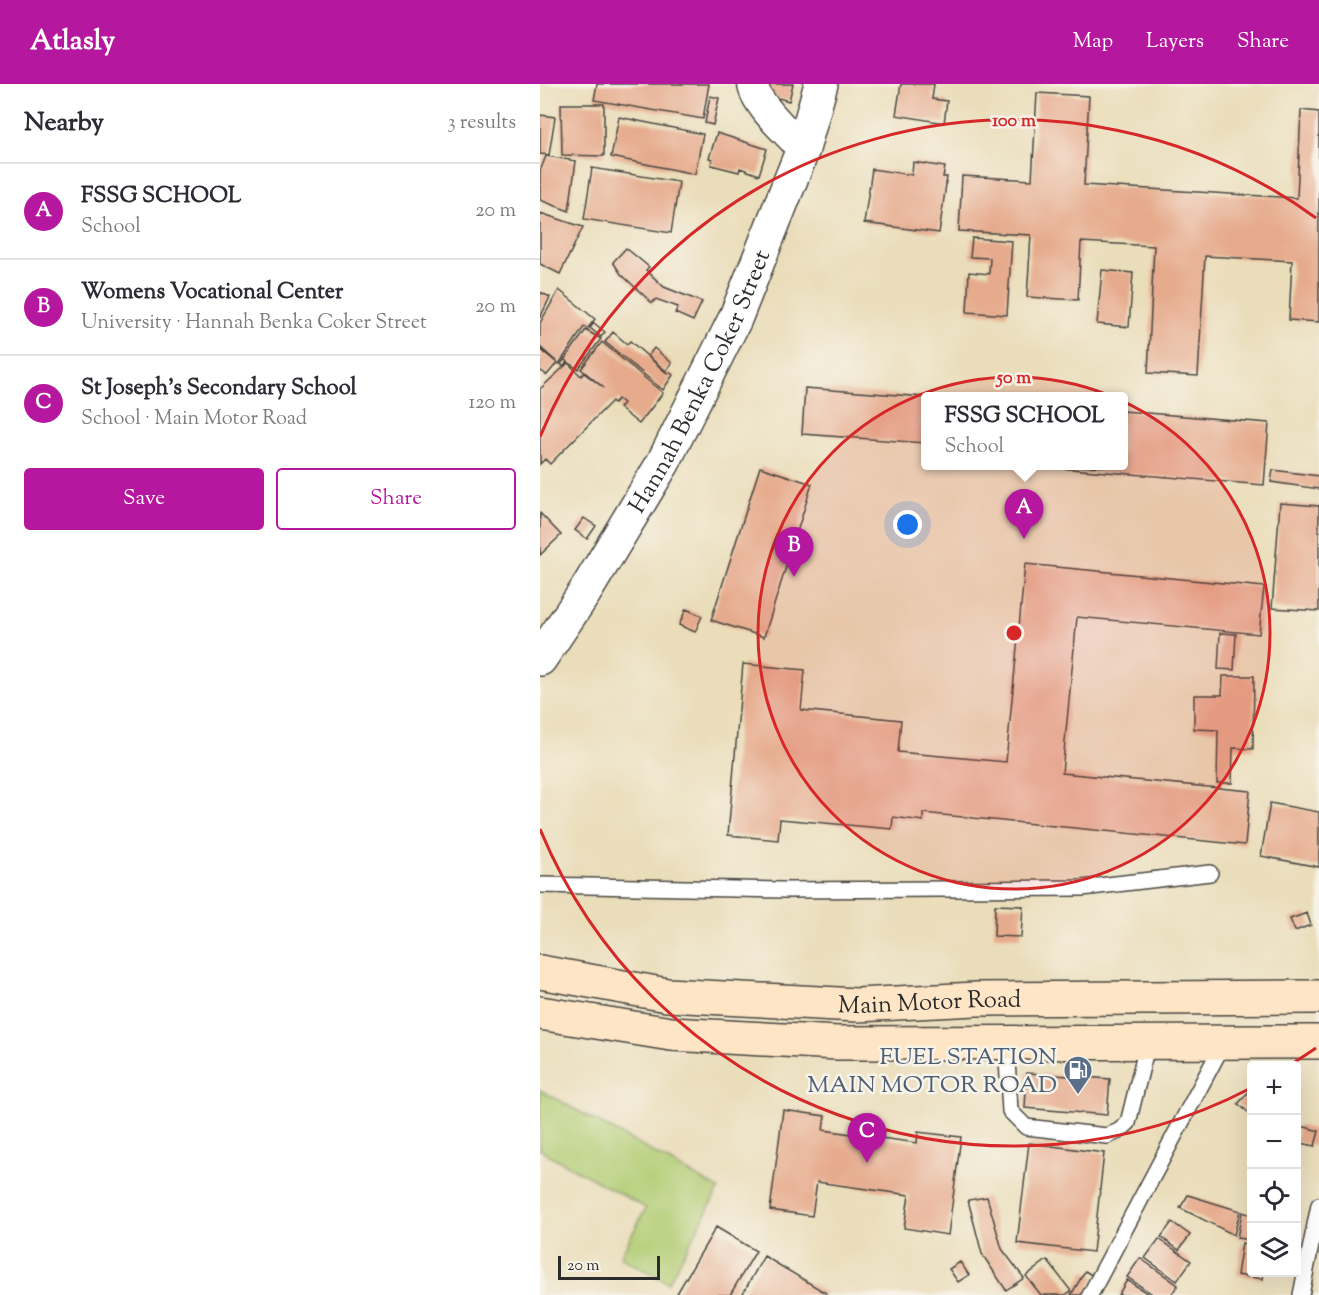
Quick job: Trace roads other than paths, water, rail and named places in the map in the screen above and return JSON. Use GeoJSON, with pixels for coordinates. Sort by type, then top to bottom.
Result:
{"type":"FeatureCollection","features":[{"type":"Feature","properties":{"kind":"main road","name":"Main Motor Road"},"geometry":{"type":"LineString","coordinates":[[540,972],[667,995],[857,1005],[976,999],[1319,997]]}},
{"type":"Feature","properties":{"kind":"main road","name":"Main Motor Road"},"geometry":{"type":"LineString","coordinates":[[540,1013],[683,1035],[838,1043],[1319,1042]]}},
{"type":"Feature","properties":{"kind":"street"},"geometry":{"type":"LineString","coordinates":[[753,84],[753,90],[775,120],[803,149]]}},
{"type":"Feature","properties":{"kind":"street","name":"Hannah Benka Coker Street"},"geometry":{"type":"LineString","coordinates":[[540,659],[585,592],[663,463],[735,319],[803,149],[821,84]]}},
{"type":"Feature","properties":{"kind":"lane"},"geometry":{"type":"LineString","coordinates":[[540,885],[783,890],[1082,888],[1210,873]]}},
{"type":"Feature","properties":{"kind":"lane"},"geometry":{"type":"LineString","coordinates":[[1006,1042],[1010,1110],[1018,1122],[1026,1128],[1107,1136],[1119,1131],[1128,1123],[1148,1042]]}},
{"type":"Feature","properties":{"kind":"lane"},"geometry":{"type":"LineString","coordinates":[[1090,1295],[1224,1042]]}},
{"type":"Feature","properties":{"kind":"lane"},"geometry":{"type":"LineString","coordinates":[[1301,1295],[1319,1205]]}},
{"type":"Feature","properties":{"kind":"place","name":"FSSG SCHOOL"},"geometry":{"type":"Point","coordinates":[1024,539]}},
{"type":"Feature","properties":{"kind":"place","name":"Womens Vocational Center"},"geometry":{"type":"Point","coordinates":[794,577]}},
{"type":"Feature","properties":{"kind":"place","name":"FUEL STATION MAIN MOTOR ROAD"},"geometry":{"type":"Point","coordinates":[1078,1096]}},
{"type":"Feature","properties":{"kind":"place","name":"St Joseph's Secondary School"},"geometry":{"type":"Point","coordinates":[867,1163]}}]}
